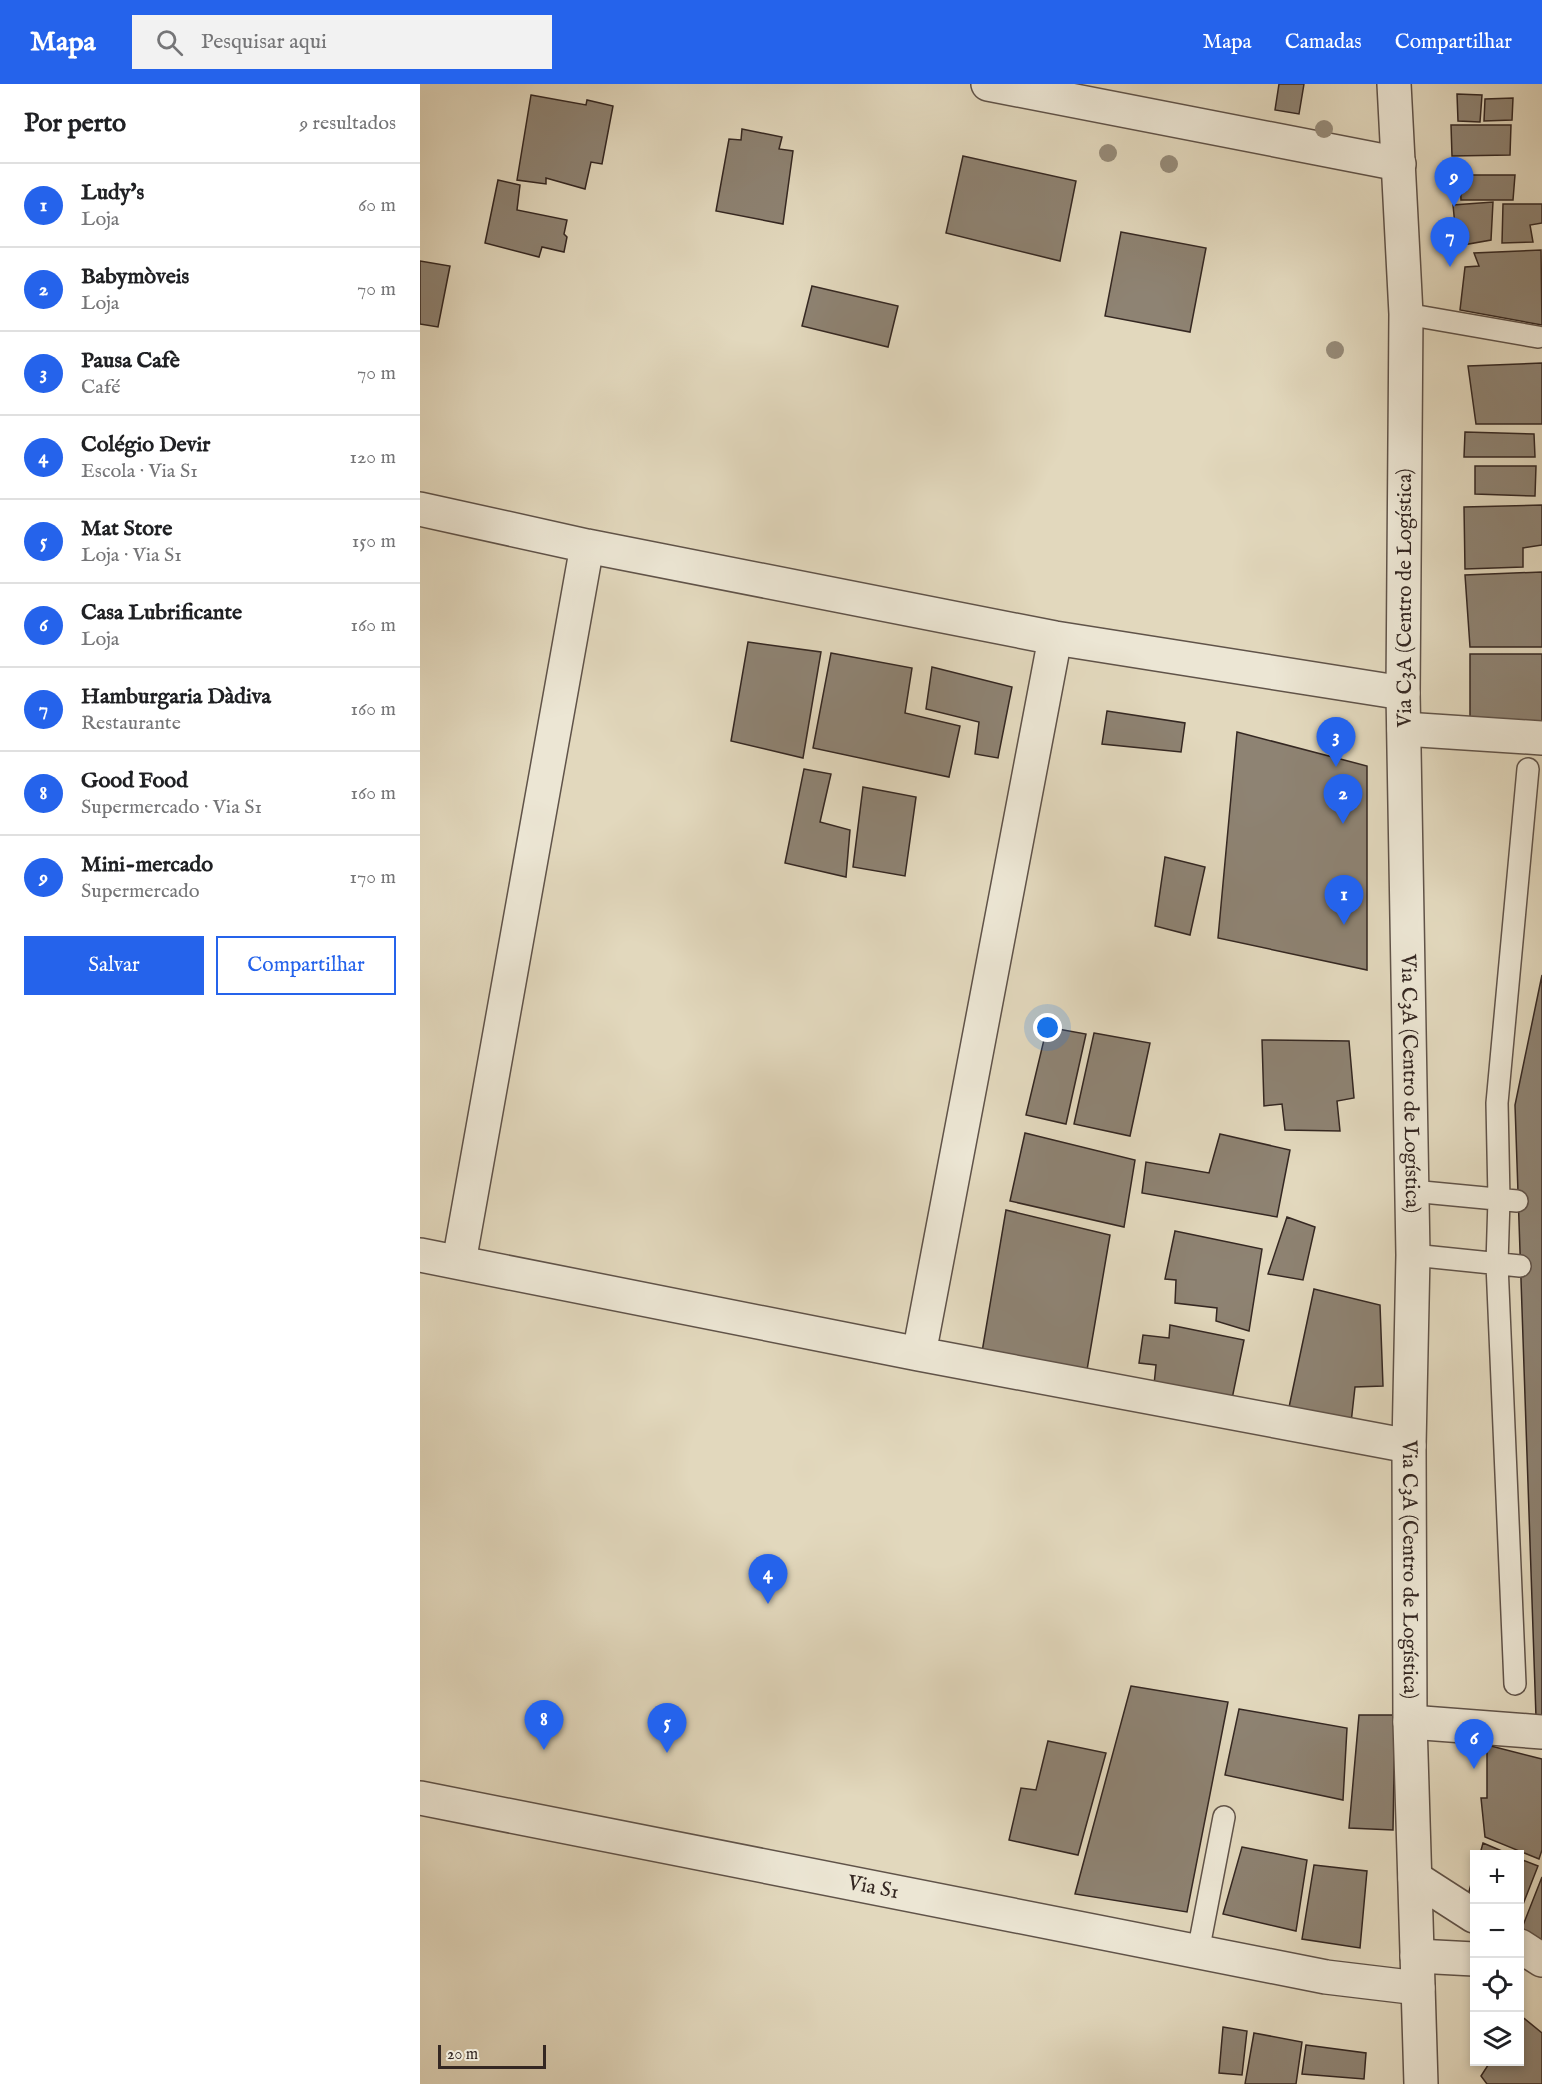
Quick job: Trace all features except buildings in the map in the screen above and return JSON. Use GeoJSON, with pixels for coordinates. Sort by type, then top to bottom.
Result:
{"type":"FeatureCollection","features":[{"type":"Feature","properties":{"kind":"street"},"geometry":{"type":"LineString","coordinates":[[988,84],[1399,164]]}},
{"type":"Feature","properties":{"kind":"street","name":"Via C3A (Centro de Logística)"},"geometry":{"type":"LineString","coordinates":[[1394,84],[1406,314],[1403,693],[1413,1255],[1409,1446],[1410,1722],[1421,2084]]}},
{"type":"Feature","properties":{"kind":"street"},"geometry":{"type":"LineString","coordinates":[[420,509],[587,546],[1055,638],[1403,693]]}},
{"type":"Feature","properties":{"kind":"street"},"geometry":{"type":"LineString","coordinates":[[459,1262],[587,546]]}},
{"type":"Feature","properties":{"kind":"street"},"geometry":{"type":"LineString","coordinates":[[919,1354],[1055,638]]}},
{"type":"Feature","properties":{"kind":"street"},"geometry":{"type":"LineString","coordinates":[[1404,729],[1542,738]]}},
{"type":"Feature","properties":{"kind":"street"},"geometry":{"type":"LineString","coordinates":[[420,1255],[919,1354],[1409,1446]]}},
{"type":"Feature","properties":{"kind":"street"},"geometry":{"type":"LineString","coordinates":[[1410,1722],[1542,1732]]}},
{"type":"Feature","properties":{"kind":"street","name":"Via S1"},"geometry":{"type":"LineString","coordinates":[[420,1798],[1326,1977],[1418,1988]]}},
{"type":"Feature","properties":{"kind":"street"},"geometry":{"type":"LineString","coordinates":[[1415,1878],[1470,1913]]}},
{"type":"Feature","properties":{"kind":"street"},"geometry":{"type":"LineString","coordinates":[[1524,1949],[1542,1961]]}},
{"type":"Feature","properties":{"kind":"street"},"geometry":{"type":"LineString","coordinates":[[1417,1956],[1470,1959]]}},
{"type":"Feature","properties":{"kind":"street"},"geometry":{"type":"LineString","coordinates":[[1524,1961],[1542,1961]]}},
{"type":"Feature","properties":{"kind":"lane"},"geometry":{"type":"LineString","coordinates":[[1406,314],[1538,337]]}},
{"type":"Feature","properties":{"kind":"lane"},"geometry":{"type":"LineString","coordinates":[[1515,1684],[1497,1264],[1508,1200],[1497,1103],[1528,769]]}},
{"type":"Feature","properties":{"kind":"lane"},"geometry":{"type":"LineString","coordinates":[[1412,1191],[1508,1200]]}},
{"type":"Feature","properties":{"kind":"lane"},"geometry":{"type":"LineString","coordinates":[[1413,1255],[1520,1266]]}},
{"type":"Feature","properties":{"kind":"lane"},"geometry":{"type":"LineString","coordinates":[[1198,1952],[1224,1817]]}},
{"type":"Feature","properties":{"kind":"place","name":"Mini-mercado"},"geometry":{"type":"Point","coordinates":[1454,207]}},
{"type":"Feature","properties":{"kind":"place","name":"Hamburgaria Dàdiva"},"geometry":{"type":"Point","coordinates":[1450,267]}},
{"type":"Feature","properties":{"kind":"place","name":"Pausa Cafè"},"geometry":{"type":"Point","coordinates":[1336,767]}},
{"type":"Feature","properties":{"kind":"place","name":"Babymòveis"},"geometry":{"type":"Point","coordinates":[1343,824]}},
{"type":"Feature","properties":{"kind":"place","name":"Ludy's"},"geometry":{"type":"Point","coordinates":[1344,925]}},
{"type":"Feature","properties":{"kind":"place","name":"Colégio Devir"},"geometry":{"type":"Point","coordinates":[768,1604]}},
{"type":"Feature","properties":{"kind":"place","name":"Good Food"},"geometry":{"type":"Point","coordinates":[544,1750]}},
{"type":"Feature","properties":{"kind":"place","name":"Mat Store"},"geometry":{"type":"Point","coordinates":[667,1753]}},
{"type":"Feature","properties":{"kind":"place","name":"Casa Lubrificante"},"geometry":{"type":"Point","coordinates":[1474,1769]}}]}
